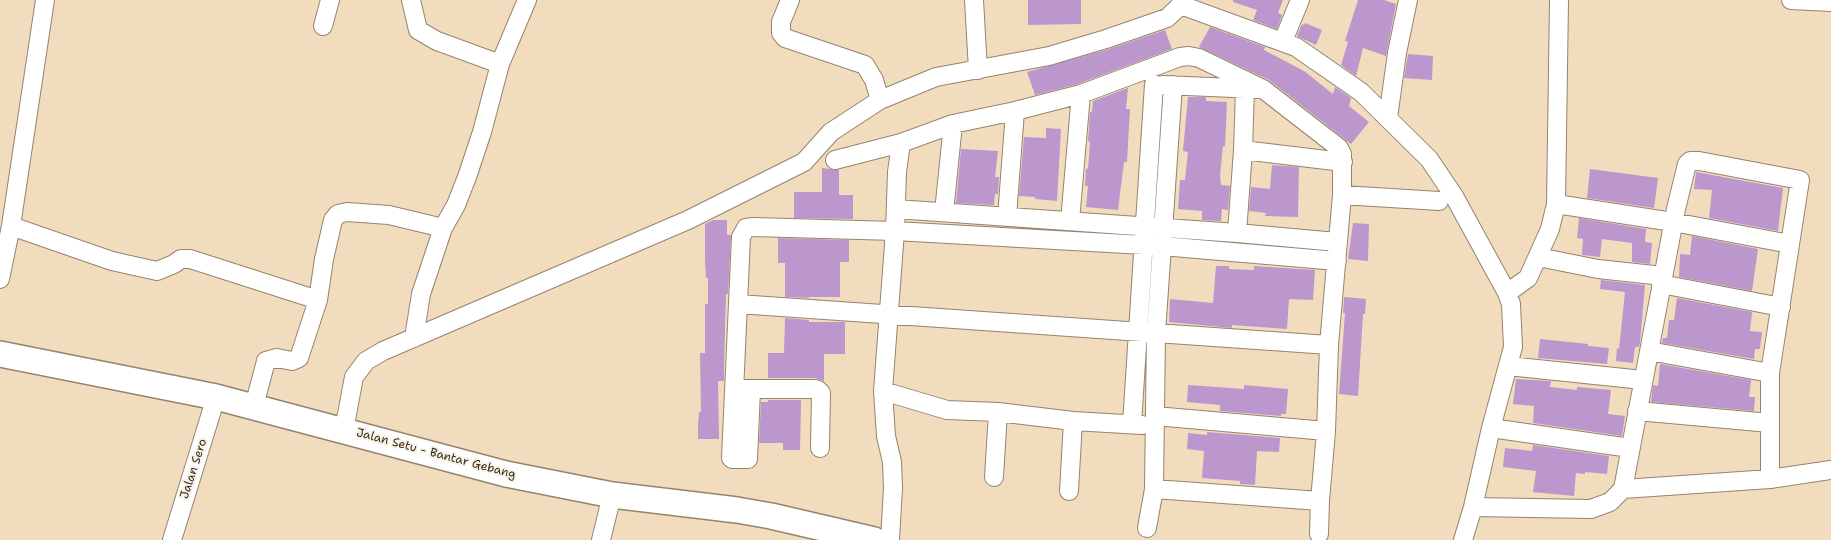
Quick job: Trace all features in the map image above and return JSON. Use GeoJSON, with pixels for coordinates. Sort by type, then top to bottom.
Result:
{"type":"FeatureCollection","features":[{"type":"Feature","properties":{"kind":"main road","name":"Jalan Setu - Bantar Gebang"},"geometry":{"type":"LineString","coordinates":[[0,354],[254,406],[506,474],[612,494],[737,510],[822,527],[874,540]]}},
{"type":"Feature","properties":{"kind":"street"},"geometry":{"type":"LineString","coordinates":[[0,279],[11,226],[45,0]]}},
{"type":"Feature","properties":{"kind":"street"},"geometry":{"type":"LineString","coordinates":[[323,26],[330,0]]}},
{"type":"Feature","properties":{"kind":"street"},"geometry":{"type":"LineString","coordinates":[[411,0],[418,30],[437,42],[500,64]]}},
{"type":"Feature","properties":{"kind":"street"},"geometry":{"type":"LineString","coordinates":[[414,338],[421,294],[443,228],[456,205],[467,177],[482,132],[500,64],[527,0]]}},
{"type":"Feature","properties":{"kind":"street"},"geometry":{"type":"LineString","coordinates":[[790,0],[781,22],[780,33],[785,38],[865,65],[874,80],[880,100]]}},
{"type":"Feature","properties":{"kind":"street"},"geometry":{"type":"LineString","coordinates":[[974,0],[978,70]]}},
{"type":"Feature","properties":{"kind":"street"},"geometry":{"type":"LineString","coordinates":[[1283,41],[1300,0]]}},
{"type":"Feature","properties":{"kind":"street"},"geometry":{"type":"LineString","coordinates":[[1388,118],[1397,53],[1408,0]]}},
{"type":"Feature","properties":{"kind":"street"},"geometry":{"type":"LineString","coordinates":[[1507,293],[1528,278],[1550,229],[1556,204],[1559,0]]}},
{"type":"Feature","properties":{"kind":"street"},"geometry":{"type":"LineString","coordinates":[[1791,0],[1831,2]]}},
{"type":"Feature","properties":{"kind":"street"},"geometry":{"type":"LineString","coordinates":[[344,430],[354,377],[366,361],[383,351],[688,220],[804,162],[831,132],[880,100],[936,77],[1049,56],[1106,39],[1167,18],[1181,2],[1296,47],[1362,92],[1429,159],[1454,196],[1507,293],[1511,304],[1513,346],[1463,540]]}},
{"type":"Feature","properties":{"kind":"street"},"geometry":{"type":"LineString","coordinates":[[835,160],[901,143],[953,124],[1081,94],[1180,57],[1199,58],[1263,89],[1339,148],[1342,154],[1342,195],[1329,346],[1326,431],[1319,534]]}},
{"type":"Feature","properties":{"kind":"street"},"geometry":{"type":"LineString","coordinates":[[1115,80],[1154,84],[1263,89]]}},
{"type":"Feature","properties":{"kind":"street"},"geometry":{"type":"LineString","coordinates":[[1132,424],[1154,84]]}},
{"type":"Feature","properties":{"kind":"street"},"geometry":{"type":"LineString","coordinates":[[1147,528],[1154,489],[1156,333],[1173,85]]}},
{"type":"Feature","properties":{"kind":"street"},"geometry":{"type":"LineString","coordinates":[[1237,233],[1245,89]]}},
{"type":"Feature","properties":{"kind":"street"},"geometry":{"type":"LineString","coordinates":[[1070,221],[1081,94]]}},
{"type":"Feature","properties":{"kind":"street"},"geometry":{"type":"LineString","coordinates":[[1008,217],[1015,111]]}},
{"type":"Feature","properties":{"kind":"street"},"geometry":{"type":"LineString","coordinates":[[944,212],[953,124]]}},
{"type":"Feature","properties":{"kind":"street"},"geometry":{"type":"LineString","coordinates":[[890,540],[893,488],[892,462],[886,436],[883,391],[895,231],[897,172],[901,143]]}},
{"type":"Feature","properties":{"kind":"street"},"geometry":{"type":"LineString","coordinates":[[1243,150],[1343,162]]}},
{"type":"Feature","properties":{"kind":"street"},"geometry":{"type":"LineString","coordinates":[[1473,507],[1591,509],[1610,502],[1623,489],[1673,222],[1686,169],[1690,161],[1800,180],[1770,372],[1770,479]]}},
{"type":"Feature","properties":{"kind":"street"},"geometry":{"type":"LineString","coordinates":[[1342,195],[1439,201]]}},
{"type":"Feature","properties":{"kind":"street"},"geometry":{"type":"LineString","coordinates":[[1556,204],[1673,222],[1790,244]]}},
{"type":"Feature","properties":{"kind":"street"},"geometry":{"type":"LineString","coordinates":[[896,209],[1145,226],[1337,242]]}},
{"type":"Feature","properties":{"kind":"street"},"geometry":{"type":"LineString","coordinates":[[254,406],[264,363],[270,359],[292,361],[299,358],[318,300],[324,259],[333,220],[338,214],[347,212],[390,215],[443,228]]}},
{"type":"Feature","properties":{"kind":"street"},"geometry":{"type":"LineString","coordinates":[[11,226],[112,261],[157,271],[181,259],[190,259],[318,300]]}},
{"type":"Feature","properties":{"kind":"street"},"geometry":{"type":"LineString","coordinates":[[752,390],[748,459],[732,459],[741,237],[746,228],[895,231],[1162,246],[1336,261]]}},
{"type":"Feature","properties":{"kind":"street"},"geometry":{"type":"LineString","coordinates":[[1538,258],[1662,280],[1781,307]]}},
{"type":"Feature","properties":{"kind":"street"},"geometry":{"type":"LineString","coordinates":[[738,304],[1329,346]]}},
{"type":"Feature","properties":{"kind":"street"},"geometry":{"type":"LineString","coordinates":[[1649,351],[1770,372]]}},
{"type":"Feature","properties":{"kind":"street"},"geometry":{"type":"LineString","coordinates":[[1508,366],[1644,380]]}},
{"type":"Feature","properties":{"kind":"street"},"geometry":{"type":"LineString","coordinates":[[734,388],[752,390],[818,390],[822,393],[820,448]]}},
{"type":"Feature","properties":{"kind":"street"},"geometry":{"type":"LineString","coordinates":[[883,391],[947,410],[998,412],[1073,421],[1132,424],[1155,421],[1326,431]]}},
{"type":"Feature","properties":{"kind":"street","name":"Jalan Sero"},"geometry":{"type":"LineString","coordinates":[[172,540],[216,397]]}},
{"type":"Feature","properties":{"kind":"street"},"geometry":{"type":"LineString","coordinates":[[1637,411],[1770,424]]}},
{"type":"Feature","properties":{"kind":"street"},"geometry":{"type":"LineString","coordinates":[[994,477],[998,412]]}},
{"type":"Feature","properties":{"kind":"street"},"geometry":{"type":"LineString","coordinates":[[1069,491],[1073,421]]}},
{"type":"Feature","properties":{"kind":"street"},"geometry":{"type":"LineString","coordinates":[[1491,428],[1630,448]]}},
{"type":"Feature","properties":{"kind":"street"},"geometry":{"type":"LineString","coordinates":[[1623,489],[1770,479],[1831,470]]}},
{"type":"Feature","properties":{"kind":"street"},"geometry":{"type":"LineString","coordinates":[[1154,489],[1320,502]]}},
{"type":"Feature","properties":{"kind":"street"},"geometry":{"type":"LineString","coordinates":[[601,540],[612,494]]}},
{"type":"Feature","properties":{"kind":"building"},"geometry":{"type":"Polygon","coordinates":[[[1028,0],[1081,0],[1081,24],[1028,25],[1028,0]]]}},
{"type":"Feature","properties":{"kind":"building"},"geometry":{"type":"Polygon","coordinates":[[[1233,0],[1283,0],[1278,13],[1282,15],[1277,29],[1253,20],[1257,10],[1233,2],[1233,0]]]}},
{"type":"Feature","properties":{"kind":"building"},"geometry":{"type":"Polygon","coordinates":[[[1358,0],[1384,0],[1396,4],[1386,56],[1363,48],[1356,76],[1341,65],[1348,42],[1345,41],[1358,0]]]}},
{"type":"Feature","properties":{"kind":"building"},"geometry":{"type":"Polygon","coordinates":[[[1305,23],[1322,30],[1316,45],[1297,36],[1302,24],[1304,25],[1305,23]]]}},
{"type":"Feature","properties":{"kind":"building"},"geometry":{"type":"Polygon","coordinates":[[[1210,27],[1265,47],[1264,50],[1304,71],[1333,94],[1335,87],[1351,98],[1349,106],[1369,122],[1351,144],[1269,80],[1199,47],[1210,27]]]}},
{"type":"Feature","properties":{"kind":"building"},"geometry":{"type":"Polygon","coordinates":[[[1165,30],[1172,49],[1078,84],[1035,95],[1027,72],[1109,49],[1165,30]]]}},
{"type":"Feature","properties":{"kind":"building"},"geometry":{"type":"Polygon","coordinates":[[[1408,54],[1433,56],[1432,80],[1404,78],[1408,54]]]}},
{"type":"Feature","properties":{"kind":"building"},"geometry":{"type":"Polygon","coordinates":[[[1128,88],[1126,109],[1130,109],[1127,162],[1124,162],[1118,210],[1086,207],[1088,186],[1085,186],[1086,168],[1088,169],[1090,112],[1092,112],[1093,101],[1128,88]]]}},
{"type":"Feature","properties":{"kind":"building"},"geometry":{"type":"Polygon","coordinates":[[[1188,97],[1206,97],[1206,101],[1227,102],[1225,146],[1223,146],[1220,176],[1221,185],[1230,186],[1228,210],[1222,209],[1221,221],[1202,220],[1202,211],[1178,209],[1180,180],[1185,180],[1188,152],[1183,151],[1188,97]]]}},
{"type":"Feature","properties":{"kind":"building"},"geometry":{"type":"Polygon","coordinates":[[[1046,128],[1061,129],[1057,201],[1019,196],[1024,137],[1046,138],[1046,128]]]}},
{"type":"Feature","properties":{"kind":"building"},"geometry":{"type":"Polygon","coordinates":[[[961,149],[998,151],[995,177],[999,177],[998,194],[995,194],[994,205],[956,203],[961,149]]]}},
{"type":"Feature","properties":{"kind":"building"},"geometry":{"type":"Polygon","coordinates":[[[1272,165],[1299,167],[1298,217],[1265,216],[1266,213],[1249,211],[1251,187],[1270,189],[1272,165]]]}},
{"type":"Feature","properties":{"kind":"building"},"geometry":{"type":"Polygon","coordinates":[[[822,168],[839,170],[839,195],[853,195],[853,219],[794,218],[794,192],[822,192],[822,168]]]}},
{"type":"Feature","properties":{"kind":"building"},"geometry":{"type":"Polygon","coordinates":[[[1590,169],[1658,178],[1654,208],[1587,198],[1590,169]]]}},
{"type":"Feature","properties":{"kind":"building"},"geometry":{"type":"Polygon","coordinates":[[[1696,172],[1783,188],[1778,231],[1709,218],[1712,190],[1694,189],[1696,172]]]}},
{"type":"Feature","properties":{"kind":"building"},"geometry":{"type":"Polygon","coordinates":[[[1579,218],[1646,229],[1645,242],[1652,243],[1650,264],[1632,262],[1632,243],[1602,239],[1600,257],[1582,255],[1583,239],[1577,238],[1579,218]]]}},
{"type":"Feature","properties":{"kind":"building"},"geometry":{"type":"Polygon","coordinates":[[[713,220],[727,220],[727,235],[731,235],[728,294],[726,294],[724,381],[718,381],[719,439],[698,439],[699,412],[701,412],[700,353],[705,353],[705,304],[708,304],[705,224],[713,220]]]}},
{"type":"Feature","properties":{"kind":"building"},"geometry":{"type":"Polygon","coordinates":[[[1353,223],[1369,224],[1368,261],[1348,259],[1353,223]]]}},
{"type":"Feature","properties":{"kind":"building"},"geometry":{"type":"Polygon","coordinates":[[[1692,236],[1758,249],[1752,291],[1679,277],[1680,254],[1690,255],[1692,236]]]}},
{"type":"Feature","properties":{"kind":"building"},"geometry":{"type":"Polygon","coordinates":[[[778,238],[849,240],[849,262],[840,262],[840,297],[785,297],[785,263],[778,263],[778,238]]]}},
{"type":"Feature","properties":{"kind":"building"},"geometry":{"type":"Polygon","coordinates":[[[1216,266],[1229,266],[1229,269],[1254,270],[1254,266],[1315,270],[1313,300],[1289,299],[1287,329],[1232,325],[1232,328],[1169,322],[1170,299],[1213,303],[1216,266]]]}},
{"type":"Feature","properties":{"kind":"building"},"geometry":{"type":"Polygon","coordinates":[[[1601,280],[1645,285],[1640,342],[1639,347],[1635,347],[1633,363],[1616,361],[1625,292],[1600,289],[1601,280]]]}},
{"type":"Feature","properties":{"kind":"building"},"geometry":{"type":"Polygon","coordinates":[[[1344,297],[1366,299],[1365,314],[1363,314],[1358,396],[1339,394],[1345,313],[1343,313],[1344,297]]]}},
{"type":"Feature","properties":{"kind":"building"},"geometry":{"type":"Polygon","coordinates":[[[1677,298],[1752,312],[1750,331],[1762,332],[1760,349],[1755,349],[1754,359],[1662,343],[1663,338],[1667,338],[1669,320],[1674,320],[1677,298]]]}},
{"type":"Feature","properties":{"kind":"building"},"geometry":{"type":"Polygon","coordinates":[[[785,318],[809,320],[809,322],[845,322],[845,354],[824,354],[824,381],[815,378],[768,378],[768,353],[784,353],[785,318]]]}},
{"type":"Feature","properties":{"kind":"building"},"geometry":{"type":"Polygon","coordinates":[[[1540,339],[1609,348],[1607,364],[1538,358],[1540,339]]]}},
{"type":"Feature","properties":{"kind":"building"},"geometry":{"type":"Polygon","coordinates":[[[1660,364],[1751,380],[1749,397],[1755,397],[1754,411],[1651,402],[1653,385],[1658,386],[1660,364]]]}},
{"type":"Feature","properties":{"kind":"building"},"geometry":{"type":"Polygon","coordinates":[[[1516,379],[1551,381],[1550,387],[1577,390],[1577,387],[1611,390],[1608,414],[1625,416],[1622,436],[1533,423],[1534,406],[1513,404],[1516,379]]]}},
{"type":"Feature","properties":{"kind":"building"},"geometry":{"type":"Polygon","coordinates":[[[1188,385],[1244,389],[1244,385],[1288,389],[1286,414],[1281,414],[1281,416],[1220,411],[1220,405],[1187,402],[1188,385]]]}},
{"type":"Feature","properties":{"kind":"building"},"geometry":{"type":"Polygon","coordinates":[[[768,400],[801,400],[800,450],[783,450],[783,443],[759,443],[761,402],[768,402],[768,400]]]}},
{"type":"Feature","properties":{"kind":"building"},"geometry":{"type":"Polygon","coordinates":[[[1207,432],[1280,438],[1279,452],[1257,451],[1255,485],[1240,484],[1240,481],[1202,478],[1204,451],[1187,449],[1188,433],[1207,435],[1207,432]]]}},
{"type":"Feature","properties":{"kind":"building"},"geometry":{"type":"Polygon","coordinates":[[[1533,445],[1609,456],[1607,474],[1576,473],[1574,496],[1533,492],[1536,471],[1503,467],[1505,448],[1532,451],[1533,445]]]}}]}
